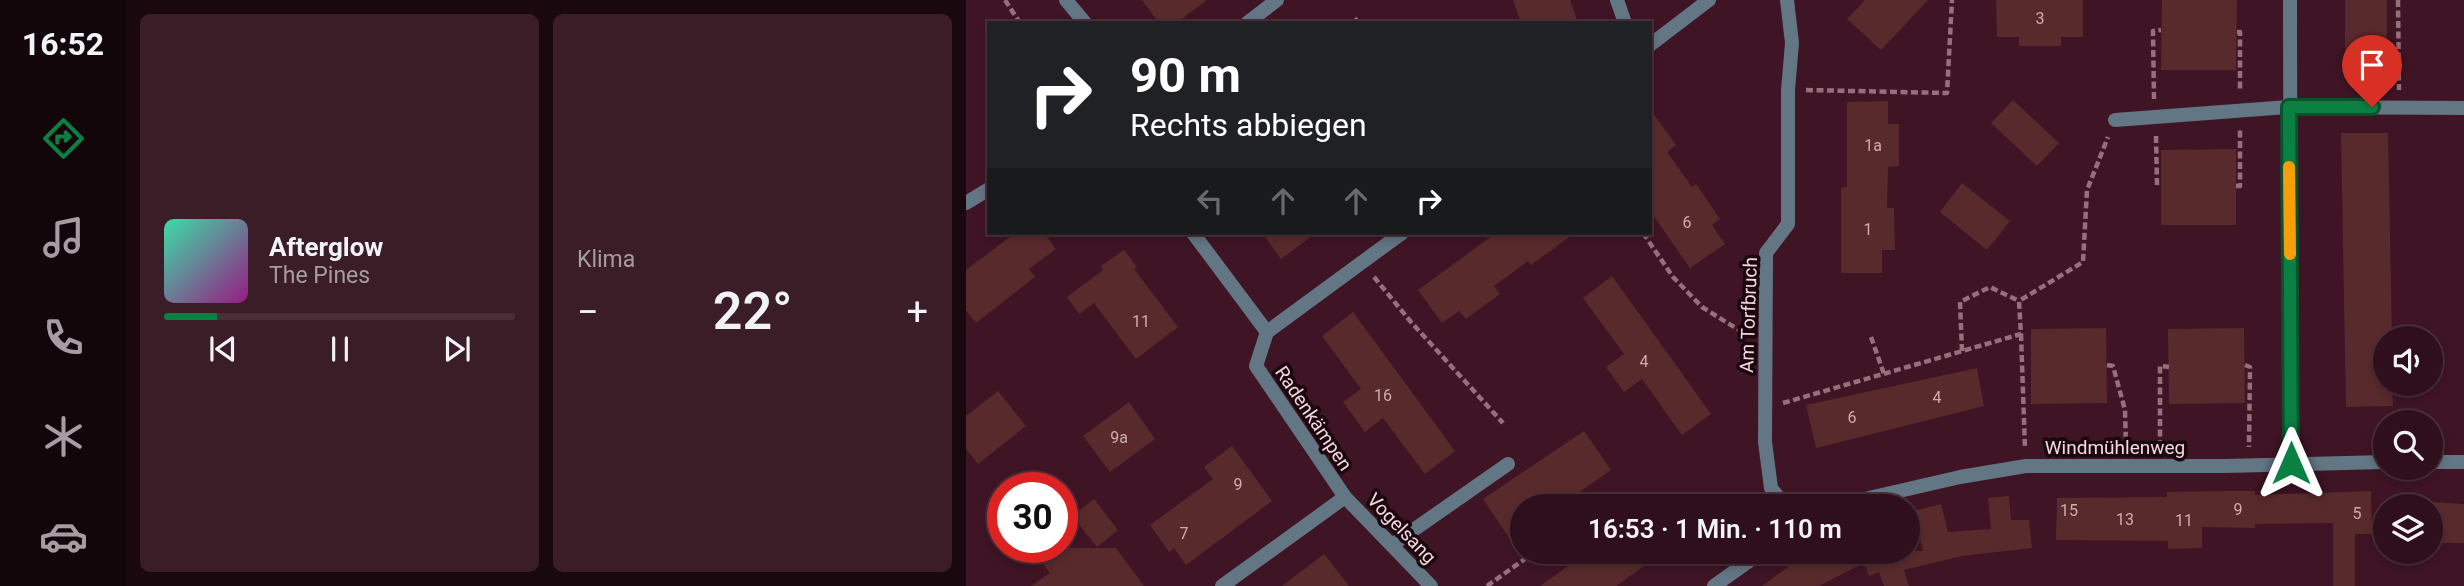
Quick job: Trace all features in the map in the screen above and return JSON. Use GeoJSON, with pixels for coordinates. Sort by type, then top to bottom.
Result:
{"type":"FeatureCollection","features":[{"type":"Feature","properties":{"kind":"street"},"geometry":{"type":"LineString","coordinates":[[1066,0],[1083,21]]}},
{"type":"Feature","properties":{"kind":"street"},"geometry":{"type":"LineString","coordinates":[[1250,21],[1278,0]]}},
{"type":"Feature","properties":{"kind":"street"},"geometry":{"type":"LineString","coordinates":[[1617,0],[1624,21]]}},
{"type":"Feature","properties":{"kind":"street"},"geometry":{"type":"LineString","coordinates":[[1652,43],[1709,0]]}},
{"type":"Feature","properties":{"kind":"street","name":"Am Torfbruch"},"geometry":{"type":"LineString","coordinates":[[1776,494],[1771,488],[1765,442],[1766,253],[1788,224],[1788,90],[1792,43],[1787,0]]}},
{"type":"Feature","properties":{"kind":"street"},"geometry":{"type":"LineString","coordinates":[[2290,0],[2291,463]]}},
{"type":"Feature","properties":{"kind":"street"},"geometry":{"type":"LineString","coordinates":[[2115,120],[2289,107],[2464,107]]}},
{"type":"Feature","properties":{"kind":"street"},"geometry":{"type":"LineString","coordinates":[[966,203],[987,190]]}},
{"type":"Feature","properties":{"kind":"street"},"geometry":{"type":"LineString","coordinates":[[1195,235],[1267,332],[1399,235]]}},
{"type":"Feature","properties":{"kind":"street","name":"Radenkämpen"},"geometry":{"type":"LineString","coordinates":[[1222,586],[1345,497],[1256,366],[1267,332]]}},
{"type":"Feature","properties":{"kind":"street","name":"Windmühlenweg"},"geometry":{"type":"LineString","coordinates":[[1886,494],[1960,477],[2026,466],[2373,462]]}},
{"type":"Feature","properties":{"kind":"street"},"geometry":{"type":"LineString","coordinates":[[2443,462],[2464,462]]}},
{"type":"Feature","properties":{"kind":"street"},"geometry":{"type":"LineString","coordinates":[[1392,545],[1508,464]]}},
{"type":"Feature","properties":{"kind":"street","name":"Vogelsang"},"geometry":{"type":"LineString","coordinates":[[1345,497],[1431,586]]}},
{"type":"Feature","properties":{"kind":"street"},"geometry":{"type":"LineString","coordinates":[[1714,586],[1745,564]]}},
{"type":"Feature","properties":{"kind":"path"},"geometry":{"type":"LineString","coordinates":[[1005,0],[1019,21]]}},
{"type":"Feature","properties":{"kind":"path"},"geometry":{"type":"LineString","coordinates":[[1788,90],[1947,93],[1952,0]]}},
{"type":"Feature","properties":{"kind":"path"},"geometry":{"type":"LineString","coordinates":[[2398,0],[2399,107]]}},
{"type":"Feature","properties":{"kind":"path"},"geometry":{"type":"LineString","coordinates":[[2019,301],[2082,262],[2087,190],[2115,120]]}},
{"type":"Feature","properties":{"kind":"path"},"geometry":{"type":"LineString","coordinates":[[1644,235],[1673,277],[1702,307],[1766,347]]}},
{"type":"Feature","properties":{"kind":"path"},"geometry":{"type":"LineString","coordinates":[[1362,263],[1411,322],[1503,423]]}},
{"type":"Feature","properties":{"kind":"path"},"geometry":{"type":"LineString","coordinates":[[1962,351],[1960,302],[1990,287],[2019,301]]}},
{"type":"Feature","properties":{"kind":"path"},"geometry":{"type":"LineString","coordinates":[[2019,301],[2026,466]]}},
{"type":"Feature","properties":{"kind":"path"},"geometry":{"type":"LineString","coordinates":[[1766,408],[2021,334]]}},
{"type":"Feature","properties":{"kind":"path"},"geometry":{"type":"LineString","coordinates":[[1871,337],[1884,374]]}},
{"type":"Feature","properties":{"kind":"path"},"geometry":{"type":"LineString","coordinates":[[2107,365],[2113,366],[2125,410],[2126,466]]}},
{"type":"Feature","properties":{"kind":"path"},"geometry":{"type":"LineString","coordinates":[[2160,466],[2160,366],[2169,367]]}},
{"type":"Feature","properties":{"kind":"path"},"geometry":{"type":"LineString","coordinates":[[2245,366],[2250,367],[2249,465]]}},
{"type":"Feature","properties":{"kind":"path"},"geometry":{"type":"LineString","coordinates":[[1487,586],[1518,564]]}},
{"type":"Feature","properties":{"kind":"building"},"geometry":{"type":"Polygon","coordinates":[[[1142,0],[1207,0],[1179,21],[1158,21],[1142,0]]]}},
{"type":"Feature","properties":{"kind":"building"},"geometry":{"type":"Polygon","coordinates":[[[1513,0],[1570,0],[1577,21],[1520,21],[1513,0]]]}},
{"type":"Feature","properties":{"kind":"building"},"geometry":{"type":"Polygon","coordinates":[[[1865,0],[1928,0],[1881,50],[1847,19],[1865,0]]]}},
{"type":"Feature","properties":{"kind":"building"},"geometry":{"type":"Polygon","coordinates":[[[1996,0],[2083,0],[2083,37],[2061,37],[2061,46],[2019,46],[2019,37],[1997,37],[1996,0]]]}},
{"type":"Feature","properties":{"kind":"building"},"geometry":{"type":"Polygon","coordinates":[[[2162,0],[2237,0],[2236,70],[2161,70],[2162,0]]]}},
{"type":"Feature","properties":{"kind":"building"},"geometry":{"type":"Polygon","coordinates":[[[2345,0],[2387,0],[2387,79],[2345,79],[2345,0]]]}},
{"type":"Feature","properties":{"kind":"building"},"geometry":{"type":"Polygon","coordinates":[[[2013,100],[2059,143],[2037,166],[1991,123],[2013,100]]]}},
{"type":"Feature","properties":{"kind":"building"},"geometry":{"type":"Polygon","coordinates":[[[1888,101],[1888,124],[1899,124],[1899,166],[1888,167],[1887,208],[1894,208],[1895,250],[1882,250],[1882,273],[1841,273],[1841,188],[1847,187],[1847,102],[1888,101]]]}},
{"type":"Feature","properties":{"kind":"building"},"geometry":{"type":"Polygon","coordinates":[[[1652,112],[1676,145],[1667,152],[1692,187],[1696,184],[1720,219],[1712,225],[1725,244],[1690,268],[1652,214],[1652,112]]]}},
{"type":"Feature","properties":{"kind":"building"},"geometry":{"type":"Polygon","coordinates":[[[2341,133],[2388,133],[2392,326],[2373,326],[2373,396],[2393,396],[2393,406],[2346,407],[2341,133]]]}},
{"type":"Feature","properties":{"kind":"building"},"geometry":{"type":"Polygon","coordinates":[[[2236,149],[2236,225],[2161,225],[2161,150],[2236,149]]]}},
{"type":"Feature","properties":{"kind":"building"},"geometry":{"type":"Polygon","coordinates":[[[1962,183],[2010,221],[1987,250],[1940,212],[1962,183]]]}},
{"type":"Feature","properties":{"kind":"building"},"geometry":{"type":"Polygon","coordinates":[[[1012,235],[1046,235],[1056,249],[1029,269],[1035,277],[976,323],[966,310],[966,270],[1012,235]]]}},
{"type":"Feature","properties":{"kind":"building"},"geometry":{"type":"Polygon","coordinates":[[[1263,235],[1313,235],[1281,259],[1263,235]]]}},
{"type":"Feature","properties":{"kind":"building"},"geometry":{"type":"Polygon","coordinates":[[[1493,235],[1572,235],[1531,265],[1528,261],[1494,286],[1500,294],[1466,319],[1459,311],[1442,323],[1418,290],[1493,235]]]}},
{"type":"Feature","properties":{"kind":"building"},"geometry":{"type":"Polygon","coordinates":[[[1124,250],[1137,267],[1134,269],[1178,327],[1136,359],[1094,303],[1079,314],[1067,297],[1103,270],[1101,266],[1124,250]]]}},
{"type":"Feature","properties":{"kind":"building"},"geometry":{"type":"Polygon","coordinates":[[[1612,276],[1711,414],[1682,435],[1642,379],[1624,392],[1606,367],[1624,354],[1583,298],[1612,276]]]}},
{"type":"Feature","properties":{"kind":"building"},"geometry":{"type":"Polygon","coordinates":[[[1353,312],[1455,451],[1425,474],[1383,418],[1365,432],[1343,402],[1361,389],[1322,336],[1353,312]]]}},
{"type":"Feature","properties":{"kind":"building"},"geometry":{"type":"Polygon","coordinates":[[[2106,328],[2107,403],[2031,404],[2031,329],[2106,328]]]}},
{"type":"Feature","properties":{"kind":"building"},"geometry":{"type":"Polygon","coordinates":[[[2244,328],[2245,403],[2169,404],[2168,329],[2244,328]]]}},
{"type":"Feature","properties":{"kind":"building"},"geometry":{"type":"Polygon","coordinates":[[[1977,368],[1984,406],[1816,448],[1806,405],[1977,368]]]}},
{"type":"Feature","properties":{"kind":"building"},"geometry":{"type":"Polygon","coordinates":[[[998,391],[1026,426],[978,464],[966,449],[966,416],[998,391]]]}},
{"type":"Feature","properties":{"kind":"building"},"geometry":{"type":"Polygon","coordinates":[[[1129,402],[1155,439],[1110,472],[1083,436],[1129,402]]]}},
{"type":"Feature","properties":{"kind":"building"},"geometry":{"type":"Polygon","coordinates":[[[1584,431],[1611,470],[1576,494],[1510,494],[1510,539],[1483,499],[1584,431]]]}},
{"type":"Feature","properties":{"kind":"building"},"geometry":{"type":"Polygon","coordinates":[[[1232,446],[1272,501],[1186,565],[1174,548],[1169,552],[1150,525],[1213,479],[1204,467],[1232,446]]]}},
{"type":"Feature","properties":{"kind":"building"},"geometry":{"type":"Polygon","coordinates":[[[2255,491],[2255,495],[2371,491],[2372,534],[2355,534],[2355,586],[2333,586],[2333,523],[2255,524],[2255,528],[2202,527],[2202,548],[2168,549],[2168,541],[2056,540],[2057,498],[2167,497],[2167,492],[2255,491]]]}},
{"type":"Feature","properties":{"kind":"building"},"geometry":{"type":"Polygon","coordinates":[[[2009,496],[2011,520],[2029,520],[2032,548],[1962,556],[1904,570],[1909,586],[1884,586],[1879,572],[1869,576],[1864,564],[1920,564],[1920,551],[1923,551],[1920,509],[1941,504],[1948,532],[1991,529],[1988,498],[2009,496]]]}},
{"type":"Feature","properties":{"kind":"building"},"geometry":{"type":"Polygon","coordinates":[[[1094,499],[1118,530],[1097,547],[1078,523],[1078,511],[1094,499]]]}},
{"type":"Feature","properties":{"kind":"building"},"geometry":{"type":"Polygon","coordinates":[[[2443,503],[2464,504],[2464,543],[2443,543],[2443,503]]]}},
{"type":"Feature","properties":{"kind":"building"},"geometry":{"type":"Polygon","coordinates":[[[1078,548],[1116,548],[1144,586],[1031,586],[1050,573],[1042,563],[1078,563],[1078,548]]]}},
{"type":"Feature","properties":{"kind":"building"},"geometry":{"type":"Polygon","coordinates":[[[1324,554],[1349,586],[1282,586],[1324,554]]]}},
{"type":"Feature","properties":{"kind":"building"},"geometry":{"type":"Polygon","coordinates":[[[1571,564],[1647,564],[1616,586],[1540,586],[1571,564]]]}},
{"type":"Feature","properties":{"kind":"building"},"geometry":{"type":"Polygon","coordinates":[[[1792,564],[1862,564],[1819,586],[1762,586],[1792,564]]]}},
{"type":"Feature","properties":{"kind":"slow traffic"},"geometry":{"type":"LineString","coordinates":[[2289,167],[2290,254]]}},
{"type":"Feature","properties":{"kind":"route"},"geometry":{"type":"LineString","coordinates":[[2291,463],[2289,107],[2372,107]]}}]}
